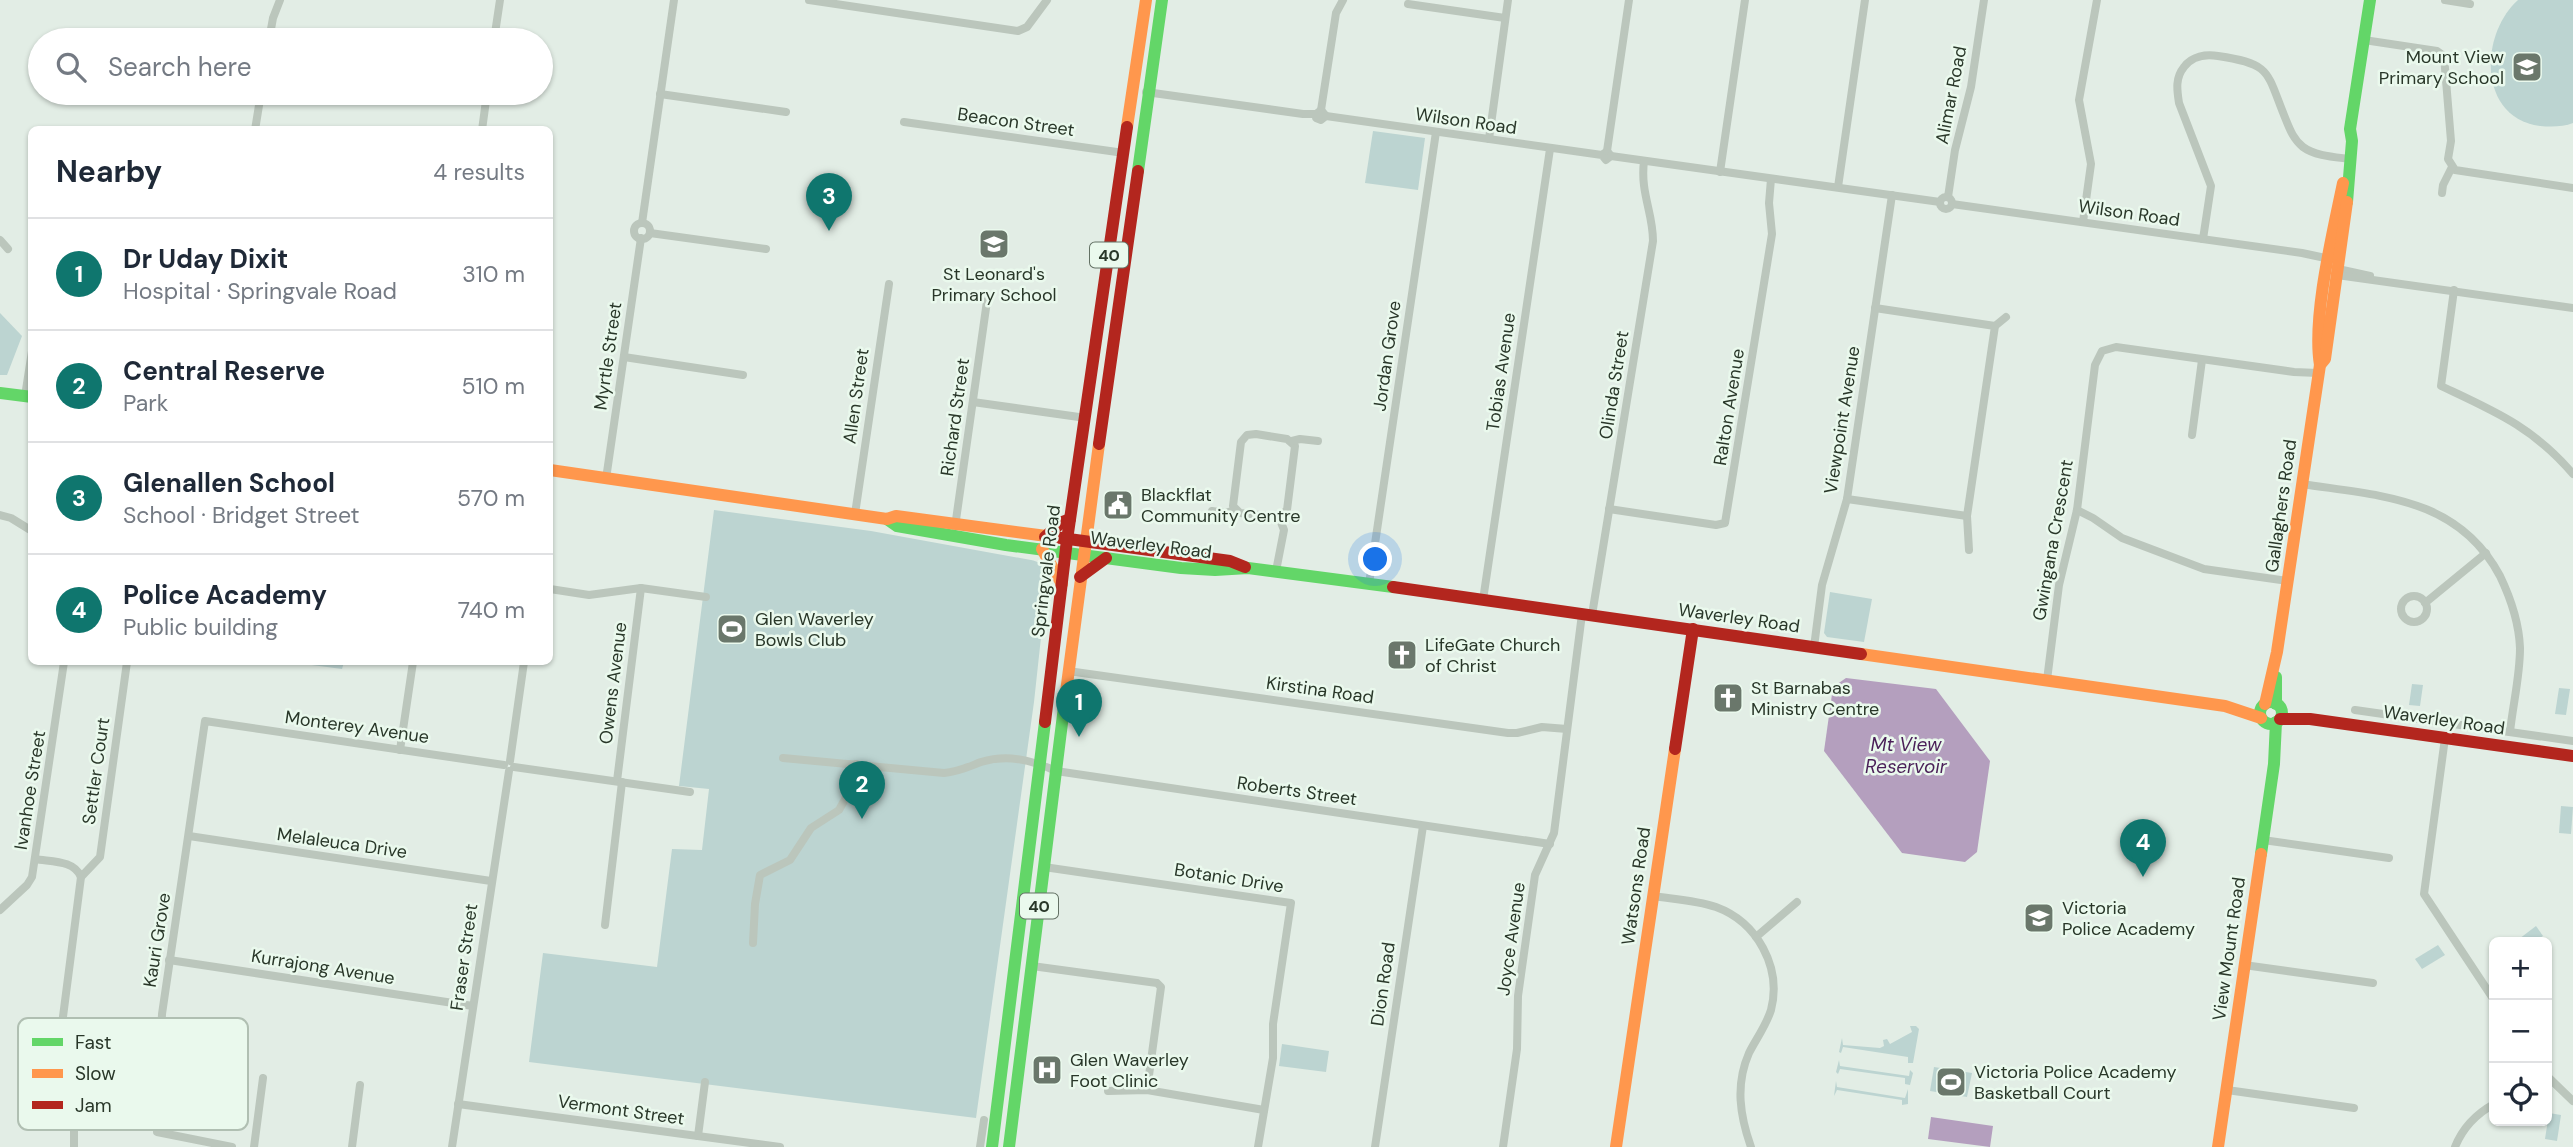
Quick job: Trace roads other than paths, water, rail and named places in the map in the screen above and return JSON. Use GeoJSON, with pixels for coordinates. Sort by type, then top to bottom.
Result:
{"type":"FeatureCollection","features":[{"type":"Feature","properties":{"kind":"main road","name":"Springvale Road"},"geometry":{"type":"LineString","coordinates":[[992,1147],[1070,519],[1146,0]]}},
{"type":"Feature","properties":{"kind":"main road","name":"Springvale Road"},"geometry":{"type":"LineString","coordinates":[[1009,1147],[1080,577],[1162,0]]}},
{"type":"Feature","properties":{"kind":"main road","name":"Gallaghers Road"},"geometry":{"type":"LineString","coordinates":[[2271,713],[2277,652],[2319,372],[2316,358],[2334,268],[2352,141],[2357,129],[2370,0]]}},
{"type":"Feature","properties":{"kind":"main road","name":"Gallaghers Road"},"geometry":{"type":"LineString","coordinates":[[2367,41],[2376,0]]}},
{"type":"Feature","properties":{"kind":"main road"},"geometry":{"type":"LineString","coordinates":[[1094,357],[1111,356]]}},
{"type":"Feature","properties":{"kind":"main road"},"geometry":{"type":"LineString","coordinates":[[0,393],[28,396]]}},
{"type":"Feature","properties":{"kind":"main road","name":"Waverley Road"},"geometry":{"type":"LineString","coordinates":[[553,470],[887,519],[896,516],[954,531],[1227,571],[1248,568],[1369,584],[2571,756]]}},
{"type":"Feature","properties":{"kind":"main road"},"geometry":{"type":"LineString","coordinates":[[1062,584],[1055,574],[1044,543],[1049,531],[1070,519]]}},
{"type":"Feature","properties":{"kind":"main road"},"geometry":{"type":"LineString","coordinates":[[1080,577],[1106,552],[1088,522]]}},
{"type":"Feature","properties":{"kind":"main road","name":"Watsons Road"},"geometry":{"type":"LineString","coordinates":[[1616,1147],[1693,629]]}},
{"type":"Feature","properties":{"kind":"main road","name":"View Mount Road"},"geometry":{"type":"LineString","coordinates":[[2218,1147],[2274,756],[2271,713]]}},
{"type":"Feature","properties":{"kind":"street"},"geometry":{"type":"LineString","coordinates":[[271,28],[280,0]]}},
{"type":"Feature","properties":{"kind":"street"},"geometry":{"type":"LineString","coordinates":[[496,28],[500,0]]}},
{"type":"Feature","properties":{"kind":"street"},"geometry":{"type":"LineString","coordinates":[[642,223],[674,0]]}},
{"type":"Feature","properties":{"kind":"street"},"geometry":{"type":"LineString","coordinates":[[809,0],[1018,31],[1027,27],[1047,0]]}},
{"type":"Feature","properties":{"kind":"street"},"geometry":{"type":"LineString","coordinates":[[1489,139],[1508,0]]}},
{"type":"Feature","properties":{"kind":"street"},"geometry":{"type":"LineString","coordinates":[[1606,154],[1629,0]]}},
{"type":"Feature","properties":{"kind":"street"},"geometry":{"type":"LineString","coordinates":[[1720,172],[1745,0]]}},
{"type":"Feature","properties":{"kind":"street"},"geometry":{"type":"LineString","coordinates":[[1838,187],[1865,0]]}},
{"type":"Feature","properties":{"kind":"street","name":"Alimar Road"},"geometry":{"type":"LineString","coordinates":[[1947,201],[1955,150],[1971,87],[1984,0]]}},
{"type":"Feature","properties":{"kind":"street"},"geometry":{"type":"LineString","coordinates":[[2083,222],[2091,164],[2079,100],[2097,0]]}},
{"type":"Feature","properties":{"kind":"street"},"geometry":{"type":"LineString","coordinates":[[2445,0],[2470,4]]}},
{"type":"Feature","properties":{"kind":"street"},"geometry":{"type":"LineString","coordinates":[[1321,113],[1338,1]]}},
{"type":"Feature","properties":{"kind":"street"},"geometry":{"type":"LineString","coordinates":[[1408,4],[1505,18]]}},
{"type":"Feature","properties":{"kind":"street"},"geometry":{"type":"LineString","coordinates":[[2367,41],[2437,51],[2444,56],[2451,141],[2448,159],[2455,170],[2573,188]]}},
{"type":"Feature","properties":{"kind":"street"},"geometry":{"type":"LineString","coordinates":[[2203,239],[2211,186],[2176,89],[2179,74],[2185,65],[2196,58],[2206,55],[2256,64],[2267,72],[2295,140],[2304,149],[2348,170]]}},
{"type":"Feature","properties":{"kind":"street","name":"Wilson Road"},"geometry":{"type":"LineString","coordinates":[[1133,90],[1321,113],[1550,149],[1606,154],[1720,172],[1947,201],[2302,253],[2334,268]]}},
{"type":"Feature","properties":{"kind":"street"},"geometry":{"type":"LineString","coordinates":[[660,94],[786,112]]}},
{"type":"Feature","properties":{"kind":"street"},"geometry":{"type":"LineString","coordinates":[[256,126],[259,105]]}},
{"type":"Feature","properties":{"kind":"street"},"geometry":{"type":"LineString","coordinates":[[483,126],[485,105]]}},
{"type":"Feature","properties":{"kind":"street","name":"Beacon Street"},"geometry":{"type":"LineString","coordinates":[[904,122],[1124,153]]}},
{"type":"Feature","properties":{"kind":"street","name":"Jordan Grove"},"geometry":{"type":"LineString","coordinates":[[1369,584],[1436,132]]}},
{"type":"Feature","properties":{"kind":"street","name":"Tobias Avenue"},"geometry":{"type":"LineString","coordinates":[[1483,600],[1550,149]]}},
{"type":"Feature","properties":{"kind":"street","name":"Olinda Street"},"geometry":{"type":"LineString","coordinates":[[1587,615],[1609,509],[1653,241],[1653,224],[1642,179],[1644,161]]}},
{"type":"Feature","properties":{"kind":"street"},"geometry":{"type":"LineString","coordinates":[[2442,193],[2452,167]]}},
{"type":"Feature","properties":{"kind":"street","name":"Ralton Avenue"},"geometry":{"type":"LineString","coordinates":[[1609,509],[1716,525],[1725,523],[1772,234],[1769,202],[1771,179]]}},
{"type":"Feature","properties":{"kind":"street","name":"Viewpoint Avenue"},"geometry":{"type":"LineString","coordinates":[[1814,647],[1822,585],[1847,499],[1892,195]]}},
{"type":"Feature","properties":{"kind":"street"},"geometry":{"type":"LineString","coordinates":[[646,236],[649,227],[642,223],[636,225],[634,230],[637,236],[766,249]]}},
{"type":"Feature","properties":{"kind":"street","name":"Myrtle Street"},"geometry":{"type":"LineString","coordinates":[[606,478],[646,236]]}},
{"type":"Feature","properties":{"kind":"street"},"geometry":{"type":"LineString","coordinates":[[0,240],[8,249]]}},
{"type":"Feature","properties":{"kind":"street"},"geometry":{"type":"LineString","coordinates":[[2334,268],[2353,279],[2384,280]]}},
{"type":"Feature","properties":{"kind":"street"},"geometry":{"type":"LineString","coordinates":[[2334,268],[2384,280],[2573,308]]}},
{"type":"Feature","properties":{"kind":"street","name":"Allen Street"},"geometry":{"type":"LineString","coordinates":[[855,514],[889,284]]}},
{"type":"Feature","properties":{"kind":"street"},"geometry":{"type":"LineString","coordinates":[[2454,290],[2441,386],[2493,409],[2516,423],[2552,452],[2573,474]]}},
{"type":"Feature","properties":{"kind":"street","name":"Richard Street"},"geometry":{"type":"LineString","coordinates":[[954,531],[987,301]]}},
{"type":"Feature","properties":{"kind":"street"},"geometry":{"type":"LineString","coordinates":[[1875,308],[1996,326]]}},
{"type":"Feature","properties":{"kind":"street"},"geometry":{"type":"LineString","coordinates":[[1969,550],[1967,516],[1996,326],[2006,317]]}},
{"type":"Feature","properties":{"kind":"street","name":"Gwingana Crescent"},"geometry":{"type":"LineString","coordinates":[[2047,680],[2059,585],[2077,510],[2095,365],[2102,351],[2116,347],[2294,372],[2319,372]]}},
{"type":"Feature","properties":{"kind":"street"},"geometry":{"type":"LineString","coordinates":[[624,357],[743,375]]}},
{"type":"Feature","properties":{"kind":"street"},"geometry":{"type":"LineString","coordinates":[[2192,435],[2202,360]]}},
{"type":"Feature","properties":{"kind":"street"},"geometry":{"type":"LineString","coordinates":[[973,402],[1086,418]]}},
{"type":"Feature","properties":{"kind":"street"},"geometry":{"type":"LineString","coordinates":[[1279,517],[1240,513],[1235,509],[1233,502],[1240,446],[1244,438],[1256,434],[1292,441],[1318,441]]}},
{"type":"Feature","properties":{"kind":"street"},"geometry":{"type":"LineString","coordinates":[[1279,517],[1287,509],[1295,451],[1292,441]]}},
{"type":"Feature","properties":{"kind":"street"},"geometry":{"type":"LineString","coordinates":[[2302,484],[2394,498],[2416,504],[2453,523],[2470,535],[2486,553],[2511,600],[2517,625],[2520,667],[2510,732]]}},
{"type":"Feature","properties":{"kind":"street"},"geometry":{"type":"LineString","coordinates":[[1847,499],[1967,516]]}},
{"type":"Feature","properties":{"kind":"street"},"geometry":{"type":"LineString","coordinates":[[1212,512],[1225,513],[1235,509]]}},
{"type":"Feature","properties":{"kind":"street"},"geometry":{"type":"LineString","coordinates":[[2077,510],[2122,538],[2204,569],[2288,581]]}},
{"type":"Feature","properties":{"kind":"street"},"geometry":{"type":"LineString","coordinates":[[0,515],[28,529]]}},
{"type":"Feature","properties":{"kind":"street"},"geometry":{"type":"LineString","coordinates":[[1276,572],[1284,530],[1279,517]]}},
{"type":"Feature","properties":{"kind":"street"},"geometry":{"type":"LineString","coordinates":[[2425,603],[2486,553]]}},
{"type":"Feature","properties":{"kind":"street"},"geometry":{"type":"LineString","coordinates":[[553,589],[589,595],[641,588],[706,597]]}},
{"type":"Feature","properties":{"kind":"street","name":"Owens Avenue"},"geometry":{"type":"LineString","coordinates":[[605,925],[641,588]]}},
{"type":"Feature","properties":{"kind":"street","name":"Joyce Avenue"},"geometry":{"type":"LineString","coordinates":[[1503,1147],[1517,1049],[1518,996],[1535,875],[1554,833],[1567,729],[1587,615]]}},
{"type":"Feature","properties":{"kind":"street","name":"Ivanhoe Street"},"geometry":{"type":"LineString","coordinates":[[0,910],[27,886],[35,859],[64,665]]}},
{"type":"Feature","properties":{"kind":"street","name":"Settler Court"},"geometry":{"type":"LineString","coordinates":[[80,877],[100,858],[127,665]]}},
{"type":"Feature","properties":{"kind":"street"},"geometry":{"type":"LineString","coordinates":[[400,750],[413,665]]}},
{"type":"Feature","properties":{"kind":"street","name":"Fraser Street"},"geometry":{"type":"LineString","coordinates":[[452,1147],[524,665]]}},
{"type":"Feature","properties":{"kind":"street","name":"Kirstina Road"},"geometry":{"type":"LineString","coordinates":[[1068,671],[1508,733],[1542,727],[1567,729]]}},
{"type":"Feature","properties":{"kind":"street"},"geometry":{"type":"LineString","coordinates":[[2355,710],[2572,741],[2571,756]]}},
{"type":"Feature","properties":{"kind":"street","name":"Monterey Avenue"},"geometry":{"type":"LineString","coordinates":[[205,721],[690,792]]}},
{"type":"Feature","properties":{"kind":"street","name":"Kauri Grove"},"geometry":{"type":"LineString","coordinates":[[162,1018],[205,721]]}},
{"type":"Feature","properties":{"kind":"street"},"geometry":{"type":"LineString","coordinates":[[2445,738],[2424,894],[2489,992]]}},
{"type":"Feature","properties":{"kind":"street","name":"Roberts Street"},"geometry":{"type":"LineString","coordinates":[[783,758],[944,773],[997,759],[1026,759],[1056,771],[1550,844]]}},
{"type":"Feature","properties":{"kind":"street"},"geometry":{"type":"LineString","coordinates":[[753,943],[760,876],[787,862],[811,828],[839,810],[854,783],[856,764]]}},
{"type":"Feature","properties":{"kind":"street","name":"Dion Road"},"geometry":{"type":"LineString","coordinates":[[1375,1147],[1423,826]]}},
{"type":"Feature","properties":{"kind":"street","name":"Melaleuca Drive"},"geometry":{"type":"LineString","coordinates":[[189,836],[491,881]]}},
{"type":"Feature","properties":{"kind":"street"},"geometry":{"type":"LineString","coordinates":[[2263,840],[2389,858]]}},
{"type":"Feature","properties":{"kind":"street"},"geometry":{"type":"LineString","coordinates":[[35,859],[68,864],[77,870],[80,877],[63,1018]]}},
{"type":"Feature","properties":{"kind":"street","name":"Botanic Drive"},"geometry":{"type":"LineString","coordinates":[[1044,867],[1291,904],[1273,1024],[1273,1058],[1258,1147]]}},
{"type":"Feature","properties":{"kind":"street"},"geometry":{"type":"LineString","coordinates":[[1653,895],[1714,906],[1735,916],[1756,937],[1772,971],[1773,996],[1764,1027],[1749,1054],[1740,1087],[1742,1119],[1751,1147]]}},
{"type":"Feature","properties":{"kind":"street"},"geometry":{"type":"LineString","coordinates":[[1756,937],[1797,902]]}},
{"type":"Feature","properties":{"kind":"street","name":"Kurrajong Avenue"},"geometry":{"type":"LineString","coordinates":[[169,960],[473,1006]]}},
{"type":"Feature","properties":{"kind":"street"},"geometry":{"type":"LineString","coordinates":[[2244,965],[2372,983]]}},
{"type":"Feature","properties":{"kind":"street"},"geometry":{"type":"LineString","coordinates":[[1032,966],[1157,983],[1161,987],[1147,1090]]}},
{"type":"Feature","properties":{"kind":"street"},"geometry":{"type":"LineString","coordinates":[[254,1147],[263,1078]]}},
{"type":"Feature","properties":{"kind":"street"},"geometry":{"type":"LineString","coordinates":[[2552,1081],[2573,1101]]}},
{"type":"Feature","properties":{"kind":"street"},"geometry":{"type":"LineString","coordinates":[[698,1136],[705,1082]]}},
{"type":"Feature","properties":{"kind":"street"},"geometry":{"type":"LineString","coordinates":[[352,1147],[360,1085]]}},
{"type":"Feature","properties":{"kind":"street"},"geometry":{"type":"LineString","coordinates":[[1108,1091],[1147,1090],[1264,1110]]}},
{"type":"Feature","properties":{"kind":"street"},"geometry":{"type":"LineString","coordinates":[[2227,1090],[2354,1108]]}},
{"type":"Feature","properties":{"kind":"street","name":"Vermont Street"},"geometry":{"type":"LineString","coordinates":[[458,1104],[780,1147]]}},
{"type":"Feature","properties":{"kind":"street"},"geometry":{"type":"LineString","coordinates":[[2455,1147],[2466,1125],[2489,1108]]}},
{"type":"Feature","properties":{"kind":"street"},"geometry":{"type":"LineString","coordinates":[[980,1147],[984,1120]]}},
{"type":"Feature","properties":{"kind":"street","name":"Kauri Grove"},"geometry":{"type":"LineString","coordinates":[[157,1130],[232,1147]]}},
{"type":"Feature","properties":{"kind":"water","name":"Mt View Reservoir"},"geometry":{"type":"Polygon","coordinates":[[[1846,678],[1936,689],[1990,761],[1977,852],[1965,862],[1902,853],[1824,751],[1833,687],[1846,678]]]}},
{"type":"Feature","properties":{"kind":"water"},"geometry":{"type":"Polygon","coordinates":[[[1931,1117],[1993,1126],[1990,1147],[1928,1139],[1931,1117]]]}},
{"type":"Feature","properties":{"kind":"place","name":"Mount View Primary School"},"geometry":{"type":"Point","coordinates":[2527,67]}},
{"type":"Feature","properties":{"kind":"place","name":"Glenallen School"},"geometry":{"type":"Point","coordinates":[829,231]}},
{"type":"Feature","properties":{"kind":"place","name":"St Leonard's Primary School"},"geometry":{"type":"Point","coordinates":[994,244]}},
{"type":"Feature","properties":{"kind":"place","name":"Blackflat Community Centre"},"geometry":{"type":"Point","coordinates":[1118,505]}},
{"type":"Feature","properties":{"kind":"place","name":"Glen Waverley Bowls Club"},"geometry":{"type":"Point","coordinates":[732,629]}},
{"type":"Feature","properties":{"kind":"place","name":"LifeGate Church of Christ"},"geometry":{"type":"Point","coordinates":[1402,655]}},
{"type":"Feature","properties":{"kind":"place","name":"St Barnabas Ministry Centre"},"geometry":{"type":"Point","coordinates":[1728,698]}},
{"type":"Feature","properties":{"kind":"place","name":"Dr Uday Dixit"},"geometry":{"type":"Point","coordinates":[1079,737]}},
{"type":"Feature","properties":{"kind":"place","name":"Central Reserve"},"geometry":{"type":"Point","coordinates":[862,819]}},
{"type":"Feature","properties":{"kind":"place","name":"Police Academy"},"geometry":{"type":"Point","coordinates":[2143,877]}},
{"type":"Feature","properties":{"kind":"place","name":"Victoria Police Academy"},"geometry":{"type":"Point","coordinates":[2039,918]}},
{"type":"Feature","properties":{"kind":"place","name":"Glen Waverley Foot Clinic"},"geometry":{"type":"Point","coordinates":[1047,1070]}},
{"type":"Feature","properties":{"kind":"place","name":"Victoria Police Academy Basketball Court"},"geometry":{"type":"Point","coordinates":[1951,1082]}}]}
